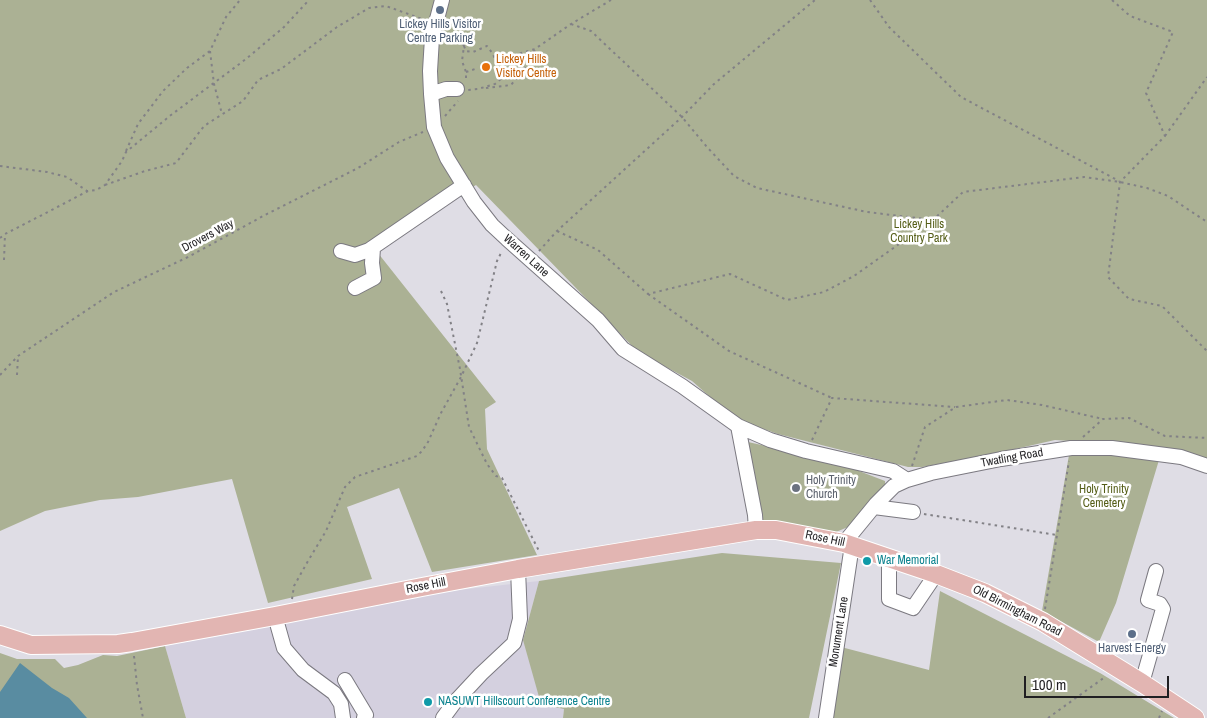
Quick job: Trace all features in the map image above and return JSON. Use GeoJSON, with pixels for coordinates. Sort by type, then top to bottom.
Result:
{"type":"FeatureCollection","features":[{"type":"Feature","properties":{"kind":"main road","name":"Rose Hill"},"geometry":{"type":"LineString","coordinates":[[0,635],[31,645],[118,644],[282,615],[518,569],[756,530],[776,530],[848,544]]}},
{"type":"Feature","properties":{"kind":"main road","name":"Old Birmingham Road"},"geometry":{"type":"LineString","coordinates":[[848,544],[985,593],[1043,622],[1195,718]]}},
{"type":"Feature","properties":{"kind":"street","name":"Warren Lane"},"geometry":{"type":"LineString","coordinates":[[442,0],[436,22],[430,71],[434,127],[446,158],[474,202],[492,225],[598,320],[623,349],[682,386],[738,426],[770,440],[806,451],[893,471],[906,480]]}},
{"type":"Feature","properties":{"kind":"street"},"geometry":{"type":"LineString","coordinates":[[431,94],[446,89],[462,90]]}},
{"type":"Feature","properties":{"kind":"street"},"geometry":{"type":"LineString","coordinates":[[341,251],[355,255],[373,248],[464,186]]}},
{"type":"Feature","properties":{"kind":"street"},"geometry":{"type":"LineString","coordinates":[[356,288],[374,278],[373,248]]}},
{"type":"Feature","properties":{"kind":"street"},"geometry":{"type":"LineString","coordinates":[[738,426],[756,530]]}},
{"type":"Feature","properties":{"kind":"street","name":"Twatling Road"},"geometry":{"type":"LineString","coordinates":[[848,544],[874,507],[894,486],[906,480],[962,466],[1071,448],[1112,448],[1181,457],[1207,466]]}},
{"type":"Feature","properties":{"kind":"street"},"geometry":{"type":"LineString","coordinates":[[874,507],[913,512]]}},
{"type":"Feature","properties":{"kind":"street","name":"Monument Lane"},"geometry":{"type":"LineString","coordinates":[[826,718],[848,544]]}},
{"type":"Feature","properties":{"kind":"street"},"geometry":{"type":"LineString","coordinates":[[889,558],[889,599],[913,608],[936,574]]}},
{"type":"Feature","properties":{"kind":"street"},"geometry":{"type":"LineString","coordinates":[[444,718],[454,703],[481,674],[514,643],[520,619],[518,569]]}},
{"type":"Feature","properties":{"kind":"street"},"geometry":{"type":"LineString","coordinates":[[1142,683],[1163,609],[1160,604],[1148,600],[1156,572]]}},
{"type":"Feature","properties":{"kind":"street"},"geometry":{"type":"LineString","coordinates":[[282,615],[284,648],[303,670],[334,693],[341,704],[343,718]]}},
{"type":"Feature","properties":{"kind":"street"},"geometry":{"type":"LineString","coordinates":[[345,680],[366,715],[364,718]]}},
{"type":"Feature","properties":{"kind":"path"},"geometry":{"type":"LineString","coordinates":[[105,186],[122,161],[138,124],[163,91],[187,68],[210,51],[226,16],[240,0]]}},
{"type":"Feature","properties":{"kind":"path"},"geometry":{"type":"LineString","coordinates":[[126,152],[284,27],[309,0]]}},
{"type":"Feature","properties":{"kind":"path"},"geometry":{"type":"LineString","coordinates":[[496,64],[535,49],[571,24],[611,0]]}},
{"type":"Feature","properties":{"kind":"path"},"geometry":{"type":"LineString","coordinates":[[530,260],[557,231],[714,84],[815,0]]}},
{"type":"Feature","properties":{"kind":"path"},"geometry":{"type":"LineString","coordinates":[[870,0],[890,27],[961,97],[1120,182]]}},
{"type":"Feature","properties":{"kind":"path"},"geometry":{"type":"LineString","coordinates":[[1112,0],[1130,16],[1173,32],[1146,93],[1165,136]]}},
{"type":"Feature","properties":{"kind":"path"},"geometry":{"type":"LineString","coordinates":[[0,238],[88,191],[96,190],[145,170],[176,163],[204,126],[243,101],[258,80],[280,70],[337,28],[369,8],[386,6],[436,22],[443,18],[454,27],[466,51],[473,52],[487,46],[493,54],[502,78],[495,84],[478,89]]}},
{"type":"Feature","properties":{"kind":"path"},"geometry":{"type":"LineString","coordinates":[[571,24],[591,31],[682,116],[734,176],[757,188],[867,212],[933,220]]}},
{"type":"Feature","properties":{"kind":"path"},"geometry":{"type":"LineString","coordinates":[[434,127],[451,111],[462,90],[466,72],[462,61],[464,46]]}},
{"type":"Feature","properties":{"kind":"path"},"geometry":{"type":"LineString","coordinates":[[462,90],[511,85],[522,72],[535,49]]}},
{"type":"Feature","properties":{"kind":"path"},"geometry":{"type":"LineString","coordinates":[[210,51],[214,84],[222,114]]}},
{"type":"Feature","properties":{"kind":"path"},"geometry":{"type":"LineString","coordinates":[[466,72],[478,68]]}},
{"type":"Feature","properties":{"kind":"path"},"geometry":{"type":"LineString","coordinates":[[1207,77],[1165,136],[1120,182],[1108,277],[1129,299],[1162,306],[1207,352]]}},
{"type":"Feature","properties":{"kind":"path","name":"Drovers Way"},"geometry":{"type":"LineString","coordinates":[[0,375],[18,356],[114,292],[188,257],[358,168],[399,142],[434,127]]}},
{"type":"Feature","properties":{"kind":"path"},"geometry":{"type":"LineString","coordinates":[[0,166],[47,172],[67,177],[88,191]]}},
{"type":"Feature","properties":{"kind":"path"},"geometry":{"type":"LineString","coordinates":[[648,294],[730,274],[787,300],[824,292],[854,276],[933,220],[963,192],[1084,177],[1147,188],[1168,196],[1207,222]]}},
{"type":"Feature","properties":{"kind":"path"},"geometry":{"type":"LineString","coordinates":[[557,231],[598,250],[648,294],[729,351],[832,398],[956,407],[1007,400],[1042,405],[1103,419],[1128,418],[1164,436],[1207,438]]}},
{"type":"Feature","properties":{"kind":"path"},"geometry":{"type":"LineString","coordinates":[[4,260],[5,234]]}},
{"type":"Feature","properties":{"kind":"path"},"geometry":{"type":"LineString","coordinates":[[282,615],[294,586],[326,531],[345,488],[355,477],[416,456],[428,442],[477,343],[497,261],[506,239]]}},
{"type":"Feature","properties":{"kind":"path"},"geometry":{"type":"LineString","coordinates":[[441,291],[447,304],[461,377],[468,427],[487,464],[496,476],[502,478],[540,554],[543,566]]}},
{"type":"Feature","properties":{"kind":"path"},"geometry":{"type":"LineString","coordinates":[[17,375],[18,356]]}},
{"type":"Feature","properties":{"kind":"path"},"geometry":{"type":"LineString","coordinates":[[806,451],[832,398]]}},
{"type":"Feature","properties":{"kind":"path"},"geometry":{"type":"LineString","coordinates":[[906,480],[925,428],[956,407]]}},
{"type":"Feature","properties":{"kind":"path"},"geometry":{"type":"LineString","coordinates":[[1043,622],[1071,448],[1103,419]]}},
{"type":"Feature","properties":{"kind":"path"},"geometry":{"type":"LineString","coordinates":[[913,512],[1057,535]]}},
{"type":"Feature","properties":{"kind":"path"},"geometry":{"type":"LineString","coordinates":[[132,642],[143,718]]}},
{"type":"Feature","properties":{"kind":"path"},"geometry":{"type":"LineString","coordinates":[[1048,718],[1118,668]]}},
{"type":"Feature","properties":{"kind":"shaded area","name":"NASUWT Hillscourt Conference Centre"},"geometry":{"type":"Polygon","coordinates":[[[539,581],[523,640],[564,709],[563,718],[186,718],[165,646],[440,592],[539,581]]]}},
{"type":"Feature","properties":{"kind":"green space","name":"Lickey Hills Country Park"},"geometry":{"type":"Polygon","coordinates":[[[0,0],[1207,0],[1207,460],[1114,444],[1055,440],[922,467],[908,467],[778,434],[735,419],[692,381],[638,352],[476,185],[374,248],[496,402],[485,409],[487,449],[537,555],[432,572],[399,488],[347,507],[372,579],[268,603],[232,479],[138,497],[100,500],[45,511],[0,531],[0,0]]]}},
{"type":"Feature","properties":{"kind":"green space"},"geometry":{"type":"Polygon","coordinates":[[[748,442],[833,461],[885,481],[885,487],[848,527],[836,532],[763,526],[748,442]]]}},
{"type":"Feature","properties":{"kind":"green space","name":"Holy Trinity Cemetery"},"geometry":{"type":"Polygon","coordinates":[[[1109,454],[1159,460],[1116,603],[1099,642],[1042,611],[1069,455],[1109,454]]]}},
{"type":"Feature","properties":{"kind":"green space"},"geometry":{"type":"Polygon","coordinates":[[[722,553],[841,563],[809,718],[563,718],[564,709],[541,704],[523,640],[539,581],[722,553]]]}},
{"type":"Feature","properties":{"kind":"green space"},"geometry":{"type":"Polygon","coordinates":[[[940,591],[1100,673],[1174,718],[832,718],[841,647],[929,670],[940,591]]]}},
{"type":"Feature","properties":{"kind":"green space"},"geometry":{"type":"Polygon","coordinates":[[[165,646],[186,718],[0,718],[0,653],[17,659],[55,659],[64,668],[78,665],[103,655],[117,656],[165,646]]]}},
{"type":"Feature","properties":{"kind":"water"},"geometry":{"type":"Polygon","coordinates":[[[20,663],[52,688],[69,698],[87,718],[0,718],[0,692],[20,663]]]}},
{"type":"Feature","properties":{"kind":"place","name":"Lickey Hills Visitor Centre Parking"},"geometry":{"type":"Point","coordinates":[440,10]}},
{"type":"Feature","properties":{"kind":"place","name":"Lickey Hills Visitor Centre"},"geometry":{"type":"Point","coordinates":[486,67]}},
{"type":"Feature","properties":{"kind":"place","name":"Holy Trinity Church"},"geometry":{"type":"Point","coordinates":[796,488]}},
{"type":"Feature","properties":{"kind":"place","name":"War Memorial"},"geometry":{"type":"Point","coordinates":[867,561]}},
{"type":"Feature","properties":{"kind":"place","name":"Harvest Energy"},"geometry":{"type":"Point","coordinates":[1132,634]}},
{"type":"Feature","properties":{"kind":"place","name":"NASUWT Hillscourt Conference Centre"},"geometry":{"type":"Point","coordinates":[428,702]}}]}
